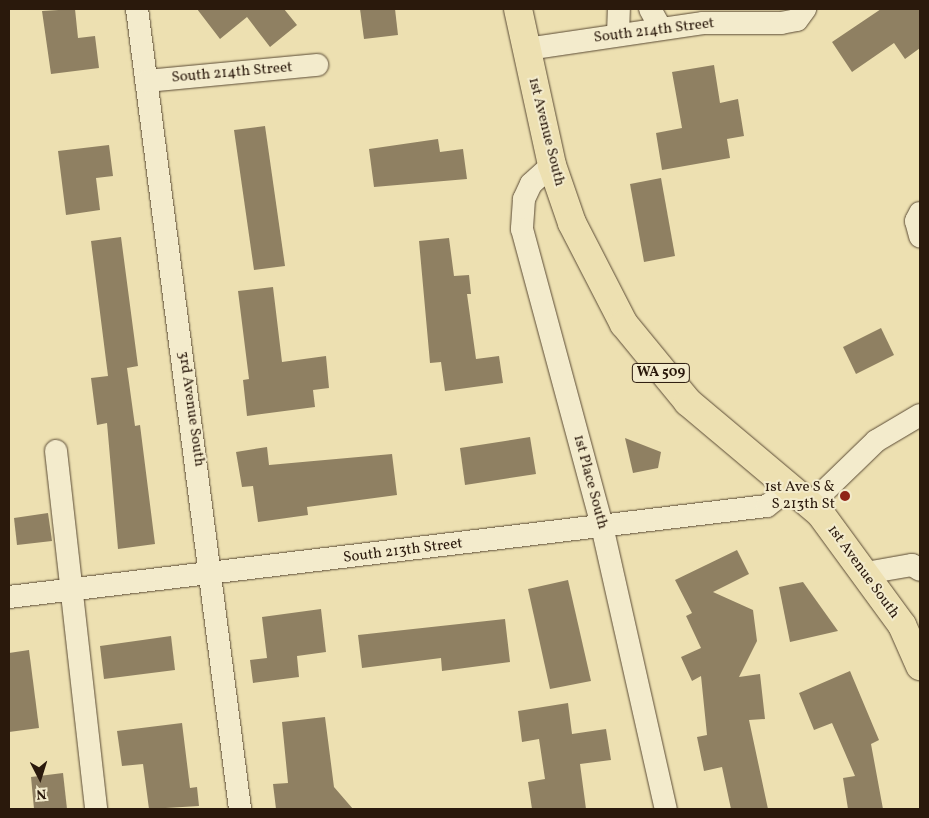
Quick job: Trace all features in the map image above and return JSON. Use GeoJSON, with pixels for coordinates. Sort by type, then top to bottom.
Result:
{"type":"FeatureCollection","features":[{"type":"Feature","properties":{"kind":"main road","name":"1st Avenue South"},"geometry":{"type":"LineString","coordinates":[[518,9],[552,165],[598,280],[653,363],[688,402],[801,496],[866,572],[902,625],[920,666]]}},
{"type":"Feature","properties":{"kind":"street","name":"3rd Avenue South"},"geometry":{"type":"LineString","coordinates":[[137,9],[212,574],[240,809]]}},
{"type":"Feature","properties":{"kind":"street"},"geometry":{"type":"LineString","coordinates":[[618,9],[618,34]]}},
{"type":"Feature","properties":{"kind":"street","name":"South 214th Street"},"geometry":{"type":"LineString","coordinates":[[527,49],[618,34],[655,18],[781,23],[797,20],[805,9]]}},
{"type":"Feature","properties":{"kind":"street","name":"South 214th Street"},"geometry":{"type":"LineString","coordinates":[[147,81],[317,65]]}},
{"type":"Feature","properties":{"kind":"street","name":"1st Place South"},"geometry":{"type":"LineString","coordinates":[[552,165],[531,184],[524,199],[522,229],[602,526],[666,809]]}},
{"type":"Feature","properties":{"kind":"street"},"geometry":{"type":"LineString","coordinates":[[920,213],[916,221],[920,236]]}},
{"type":"Feature","properties":{"kind":"street","name":"South 213th Street"},"geometry":{"type":"LineString","coordinates":[[9,597],[767,506],[801,496],[876,441],[920,415]]}},
{"type":"Feature","properties":{"kind":"street"},"geometry":{"type":"LineString","coordinates":[[56,451],[68,590],[96,809]]}},
{"type":"Feature","properties":{"kind":"street"},"geometry":{"type":"LineString","coordinates":[[866,572],[912,565],[920,570]]}},
{"type":"Feature","properties":{"kind":"building"},"geometry":{"type":"Polygon","coordinates":[[[75,9],[78,38],[95,36],[99,68],[51,74],[42,11],[75,9]]]}},
{"type":"Feature","properties":{"kind":"building"},"geometry":{"type":"Polygon","coordinates":[[[197,9],[284,9],[297,25],[270,47],[247,17],[220,39],[197,9]]]}},
{"type":"Feature","properties":{"kind":"building"},"geometry":{"type":"Polygon","coordinates":[[[360,9],[395,9],[398,35],[364,39],[360,9]]]}},
{"type":"Feature","properties":{"kind":"building"},"geometry":{"type":"Polygon","coordinates":[[[881,9],[920,9],[920,48],[905,59],[894,43],[852,72],[832,42],[881,9]]]}},
{"type":"Feature","properties":{"kind":"building"},"geometry":{"type":"Polygon","coordinates":[[[714,65],[720,103],[738,99],[744,136],[727,139],[730,158],[662,170],[656,133],[682,128],[672,72],[714,65]]]}},
{"type":"Feature","properties":{"kind":"building"},"geometry":{"type":"Polygon","coordinates":[[[265,126],[285,266],[254,270],[234,130],[265,126]]]}},
{"type":"Feature","properties":{"kind":"building"},"geometry":{"type":"Polygon","coordinates":[[[438,139],[440,152],[463,149],[467,179],[374,187],[369,149],[438,139]]]}},
{"type":"Feature","properties":{"kind":"building"},"geometry":{"type":"Polygon","coordinates":[[[109,145],[113,176],[96,178],[100,210],[66,215],[58,151],[109,145]]]}},
{"type":"Feature","properties":{"kind":"building"},"geometry":{"type":"Polygon","coordinates":[[[661,178],[675,256],[644,262],[630,184],[661,178]]]}},
{"type":"Feature","properties":{"kind":"building"},"geometry":{"type":"Polygon","coordinates":[[[121,237],[138,366],[127,368],[135,426],[140,425],[155,544],[118,549],[107,423],[97,425],[91,378],[108,376],[91,241],[121,237]]]}},
{"type":"Feature","properties":{"kind":"building"},"geometry":{"type":"Polygon","coordinates":[[[449,238],[454,276],[469,275],[471,294],[467,294],[476,359],[499,356],[503,383],[445,391],[441,362],[430,363],[419,241],[449,238]]]}},
{"type":"Feature","properties":{"kind":"building"},"geometry":{"type":"Polygon","coordinates":[[[273,287],[282,362],[326,356],[329,388],[313,390],[315,407],[247,416],[243,380],[249,379],[238,291],[273,287]]]}},
{"type":"Feature","properties":{"kind":"building"},"geometry":{"type":"Polygon","coordinates":[[[881,328],[894,355],[856,374],[843,347],[881,328]]]}},
{"type":"Feature","properties":{"kind":"building"},"geometry":{"type":"Polygon","coordinates":[[[530,437],[536,474],[465,485],[460,448],[530,437]]]}},
{"type":"Feature","properties":{"kind":"building"},"geometry":{"type":"Polygon","coordinates":[[[625,438],[661,452],[658,468],[633,473],[625,438]]]}},
{"type":"Feature","properties":{"kind":"building"},"geometry":{"type":"Polygon","coordinates":[[[267,447],[269,465],[392,454],[397,495],[307,507],[308,515],[258,522],[253,486],[242,487],[236,452],[267,447]]]}},
{"type":"Feature","properties":{"kind":"building"},"geometry":{"type":"Polygon","coordinates":[[[48,513],[52,541],[17,545],[14,518],[48,513]]]}},
{"type":"Feature","properties":{"kind":"building"},"geometry":{"type":"Polygon","coordinates":[[[737,550],[749,574],[713,592],[753,610],[757,641],[739,677],[760,674],[765,719],[749,720],[768,809],[731,809],[722,767],[704,771],[697,737],[707,735],[701,676],[692,681],[681,657],[701,648],[686,616],[692,613],[675,580],[737,550]]]}},
{"type":"Feature","properties":{"kind":"building"},"geometry":{"type":"Polygon","coordinates":[[[568,580],[591,681],[550,689],[528,589],[568,580]]]}},
{"type":"Feature","properties":{"kind":"building"},"geometry":{"type":"Polygon","coordinates":[[[803,582],[838,631],[790,642],[779,587],[803,582]]]}},
{"type":"Feature","properties":{"kind":"building"},"geometry":{"type":"Polygon","coordinates":[[[321,609],[326,652],[297,656],[299,677],[253,683],[250,660],[267,658],[262,617],[321,609]]]}},
{"type":"Feature","properties":{"kind":"building"},"geometry":{"type":"Polygon","coordinates":[[[505,619],[510,662],[442,671],[441,658],[362,668],[358,635],[505,619]]]}},
{"type":"Feature","properties":{"kind":"building"},"geometry":{"type":"Polygon","coordinates":[[[171,636],[175,670],[104,679],[100,646],[171,636]]]}},
{"type":"Feature","properties":{"kind":"building"},"geometry":{"type":"Polygon","coordinates":[[[29,650],[39,728],[9,732],[9,653],[29,650]]]}},
{"type":"Feature","properties":{"kind":"building"},"geometry":{"type":"Polygon","coordinates":[[[850,671],[879,740],[871,744],[883,809],[848,809],[843,778],[855,776],[832,723],[814,730],[799,693],[850,671]]]}},
{"type":"Feature","properties":{"kind":"building"},"geometry":{"type":"Polygon","coordinates":[[[568,703],[572,734],[606,729],[611,760],[580,764],[586,809],[532,809],[528,782],[545,779],[539,739],[522,742],[518,711],[568,703]]]}},
{"type":"Feature","properties":{"kind":"building"},"geometry":{"type":"Polygon","coordinates":[[[325,717],[334,787],[353,809],[276,809],[273,784],[288,783],[282,722],[325,717]]]}},
{"type":"Feature","properties":{"kind":"building"},"geometry":{"type":"Polygon","coordinates":[[[182,723],[190,788],[197,787],[199,806],[149,809],[143,764],[122,766],[117,731],[182,723]]]}},
{"type":"Feature","properties":{"kind":"building"},"geometry":{"type":"Polygon","coordinates":[[[63,773],[67,809],[34,809],[31,777],[63,773]]]}},
{"type":"Feature","properties":{"kind":"place","name":"1st Ave S & S 213th St"},"geometry":{"type":"Point","coordinates":[845,496]}}]}
